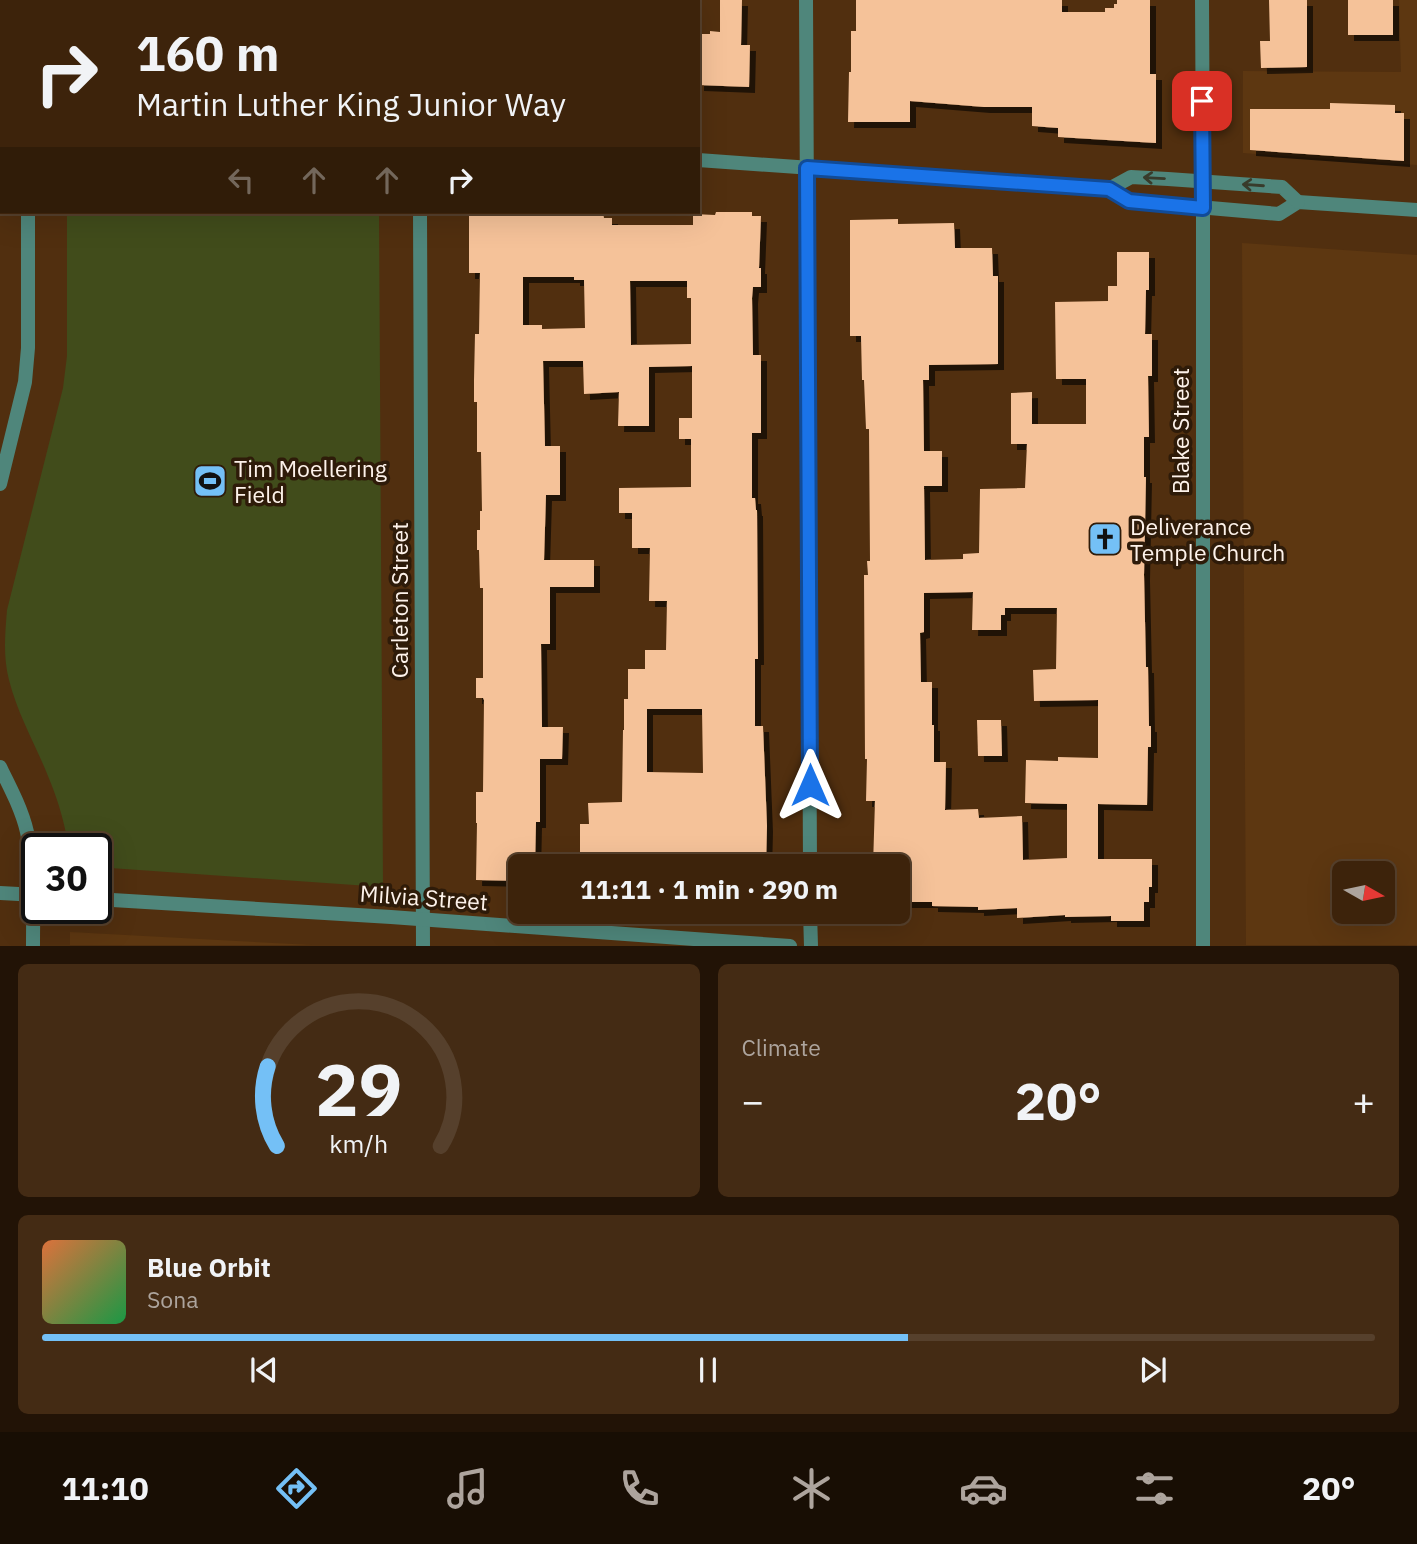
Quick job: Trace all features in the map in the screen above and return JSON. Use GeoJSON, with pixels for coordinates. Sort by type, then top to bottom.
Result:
{"type":"FeatureCollection","features":[{"type":"Feature","properties":{"kind":"street"},"geometry":{"type":"LineString","coordinates":[[806,0],[810,854]]}},
{"type":"Feature","properties":{"kind":"street","name":"Blake Street"},"geometry":{"type":"LineString","coordinates":[[1202,0],[1203,946]]}},
{"type":"Feature","properties":{"kind":"street"},"geometry":{"type":"LineString","coordinates":[[700,160],[1109,189],[1129,201],[1279,214],[1298,202],[1417,210]]}},
{"type":"Feature","properties":{"kind":"street"},"geometry":{"type":"LineString","coordinates":[[1109,189],[1131,177],[1203,181],[1282,187],[1298,202]]}},
{"type":"Feature","properties":{"kind":"street"},"geometry":{"type":"LineString","coordinates":[[0,484],[25,382],[28,348],[29,214]]}},
{"type":"Feature","properties":{"kind":"street","name":"Carleton Street"},"geometry":{"type":"LineString","coordinates":[[420,214],[423,946]]}},
{"type":"Feature","properties":{"kind":"street"},"geometry":{"type":"LineString","coordinates":[[0,767],[27,833]]}},
{"type":"Feature","properties":{"kind":"street"},"geometry":{"type":"LineString","coordinates":[[0,892],[21,894]]}},
{"type":"Feature","properties":{"kind":"street","name":"Milvia Street"},"geometry":{"type":"LineString","coordinates":[[112,900],[790,946]]}},
{"type":"Feature","properties":{"kind":"street"},"geometry":{"type":"LineString","coordinates":[[33,946],[34,924]]}},
{"type":"Feature","properties":{"kind":"street"},"geometry":{"type":"LineString","coordinates":[[810,924],[811,946]]}},
{"type":"Feature","properties":{"kind":"shaded area"},"geometry":{"type":"Polygon","coordinates":[[[1399,0],[1417,0],[1417,165],[1243,153],[1243,71],[1401,72],[1399,0]]]}},
{"type":"Feature","properties":{"kind":"shaded area"},"geometry":{"type":"Polygon","coordinates":[[[1242,243],[1417,255],[1417,945],[1246,945],[1242,243]]]}},
{"type":"Feature","properties":{"kind":"shaded area"},"geometry":{"type":"Polygon","coordinates":[[[70,932],[312,945],[70,945],[70,932]]]}},
{"type":"Feature","properties":{"kind":"green space","name":"Tim Moellering Field"},"geometry":{"type":"Polygon","coordinates":[[[67,214],[379,214],[383,887],[112,868],[112,833],[65,833],[53,789],[13,693],[7,671],[5,645],[7,610],[63,388],[67,356],[67,214]]]}},
{"type":"Feature","properties":{"kind":"building"},"geometry":{"type":"Polygon","coordinates":[[[720,0],[742,0],[741,45],[750,45],[749,87],[700,85],[700,34],[720,32],[720,0]]]}},
{"type":"Feature","properties":{"kind":"building"},"geometry":{"type":"Polygon","coordinates":[[[856,0],[1062,0],[1062,12],[1105,12],[1105,8],[1114,8],[1117,0],[1150,0],[1150,74],[1156,74],[1156,143],[1058,137],[1058,128],[1032,126],[1032,107],[984,107],[910,101],[910,122],[848,122],[851,31],[856,31],[856,0]]]}},
{"type":"Feature","properties":{"kind":"building"},"geometry":{"type":"Polygon","coordinates":[[[1269,0],[1307,0],[1307,67],[1261,68],[1260,41],[1270,41],[1269,0]]]}},
{"type":"Feature","properties":{"kind":"building"},"geometry":{"type":"Polygon","coordinates":[[[1348,0],[1393,0],[1393,35],[1348,35],[1348,0]]]}},
{"type":"Feature","properties":{"kind":"building"},"geometry":{"type":"Polygon","coordinates":[[[1330,103],[1395,105],[1395,113],[1404,113],[1404,161],[1250,150],[1250,109],[1330,109],[1330,103]]]}},
{"type":"Feature","properties":{"kind":"building"},"geometry":{"type":"Polygon","coordinates":[[[716,212],[752,212],[752,216],[761,216],[761,287],[753,287],[752,298],[753,355],[761,355],[761,433],[752,433],[752,498],[755,498],[757,510],[758,659],[755,659],[755,726],[763,726],[766,854],[580,854],[580,824],[589,824],[588,803],[622,802],[624,699],[628,699],[628,669],[645,669],[645,650],[666,650],[667,601],[649,601],[650,548],[632,548],[632,513],[619,513],[619,488],[691,487],[691,439],[679,439],[679,418],[692,418],[692,366],[649,367],[649,426],[618,426],[619,392],[584,394],[583,361],[543,361],[545,446],[560,446],[560,495],[546,495],[544,560],[594,560],[594,587],[550,587],[550,644],[541,644],[542,727],[563,727],[562,759],[540,759],[540,822],[536,822],[535,854],[508,854],[508,881],[476,880],[476,792],[483,792],[484,700],[476,698],[476,678],[483,678],[483,588],[480,588],[477,550],[477,530],[480,530],[482,511],[481,452],[477,452],[477,402],[474,402],[475,334],[479,334],[480,273],[469,273],[469,214],[603,214],[604,218],[612,218],[612,225],[693,225],[693,214],[715,215],[716,212]],[[523,277],[523,325],[542,325],[542,329],[585,328],[584,280],[574,280],[574,277],[523,277]],[[630,281],[631,345],[691,344],[691,298],[687,298],[687,281],[630,281]],[[647,709],[647,772],[703,773],[702,709],[647,709]]]}},
{"type":"Feature","properties":{"kind":"building"},"geometry":{"type":"Polygon","coordinates":[[[898,219],[898,224],[954,223],[955,248],[992,248],[993,276],[998,276],[998,364],[929,365],[929,380],[923,380],[924,451],[942,451],[942,486],[924,486],[925,560],[963,559],[963,554],[979,553],[980,489],[1025,488],[1027,444],[1011,444],[1011,393],[1032,392],[1032,424],[1086,424],[1086,379],[1056,379],[1055,302],[1108,301],[1108,286],[1117,286],[1117,252],[1149,252],[1145,334],[1152,334],[1152,376],[1148,376],[1149,437],[1144,437],[1146,667],[1151,726],[1147,805],[1098,804],[1098,859],[1152,859],[1152,887],[1149,887],[1149,902],[1144,902],[1144,921],[1111,921],[1111,916],[1017,918],[1017,908],[978,910],[978,907],[932,906],[932,902],[910,902],[910,854],[873,854],[875,801],[866,801],[865,759],[864,575],[868,575],[867,561],[870,561],[869,429],[866,429],[861,336],[850,336],[850,220],[898,219]],[[973,592],[924,593],[924,632],[920,633],[921,682],[932,682],[934,762],[946,762],[945,810],[978,809],[979,818],[1022,816],[1023,860],[1067,858],[1067,804],[1025,803],[1026,760],[1058,761],[1058,757],[1098,758],[1098,700],[1034,701],[1033,670],[1056,669],[1057,608],[1005,608],[1005,615],[1001,615],[1001,630],[972,630],[973,592]]]}},
{"type":"Feature","properties":{"kind":"building"},"geometry":{"type":"Polygon","coordinates":[[[977,720],[1001,720],[1002,756],[978,756],[977,720]]]}},
{"type":"Feature","properties":{"kind":"place","name":"Tim Moellering Field"},"geometry":{"type":"Point","coordinates":[210,481]}},
{"type":"Feature","properties":{"kind":"place","name":"Deliverance Temple Church"},"geometry":{"type":"Point","coordinates":[1105,539]}},
{"type":"Feature","properties":{"kind":"route"},"geometry":{"type":"LineString","coordinates":[[810,785],[807,168],[1109,189],[1129,201],[1203,208],[1202,101]]}}]}
